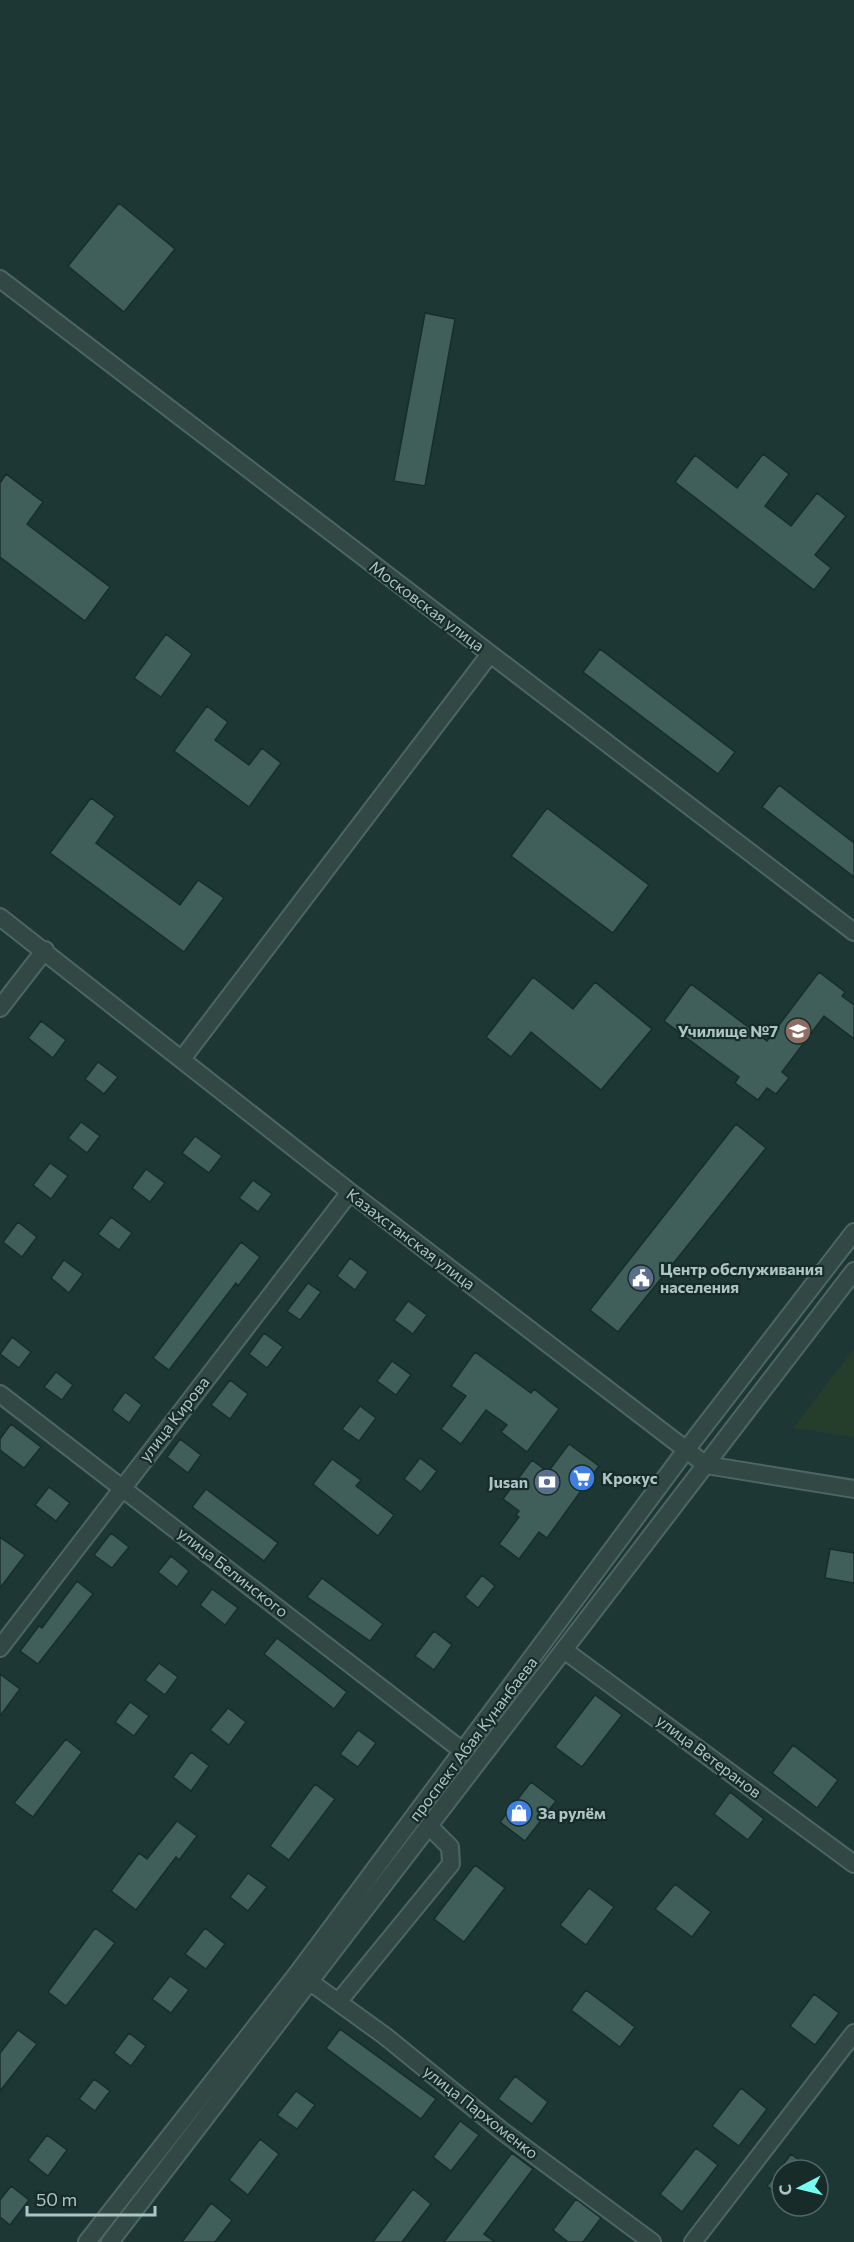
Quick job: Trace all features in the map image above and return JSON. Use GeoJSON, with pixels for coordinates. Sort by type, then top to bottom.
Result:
{"type":"FeatureCollection","features":[{"type":"Feature","properties":{"kind":"street","name":"Московская улица"},"geometry":{"type":"LineString","coordinates":[[0,279],[854,932]]}},
{"type":"Feature","properties":{"kind":"street"},"geometry":{"type":"LineString","coordinates":[[182,1059],[490,654]]}},
{"type":"Feature","properties":{"kind":"street","name":"Казахстанская улица"},"geometry":{"type":"LineString","coordinates":[[0,917],[45,950],[350,1192],[706,1465],[854,1489]]}},
{"type":"Feature","properties":{"kind":"street"},"geometry":{"type":"LineString","coordinates":[[0,1008],[45,950]]}},
{"type":"Feature","properties":{"kind":"street","name":"улица Кирова"},"geometry":{"type":"LineString","coordinates":[[0,1648],[122,1486],[350,1192]]}},
{"type":"Feature","properties":{"kind":"street","name":"проспект Абая Кунанбаева"},"geometry":{"type":"LineString","coordinates":[[110,2242],[304,1977],[464,1752],[686,1450],[854,1232]]}},
{"type":"Feature","properties":{"kind":"street","name":"проспект Абая Кунанбаева"},"geometry":{"type":"LineString","coordinates":[[87,2242],[429,1826],[854,1271]]}},
{"type":"Feature","properties":{"kind":"street","name":"улица Белинского"},"geometry":{"type":"LineString","coordinates":[[0,1394],[464,1752]]}},
{"type":"Feature","properties":{"kind":"street","name":"улица Ветеранов"},"geometry":{"type":"LineString","coordinates":[[564,1650],[854,1864]]}},
{"type":"Feature","properties":{"kind":"street"},"geometry":{"type":"LineString","coordinates":[[339,2001],[451,1864],[450,1847],[429,1826]]}},
{"type":"Feature","properties":{"kind":"street","name":"улица Пархоменко"},"geometry":{"type":"LineString","coordinates":[[304,1977],[339,2001],[502,2132],[652,2242]]}},
{"type":"Feature","properties":{"kind":"street"},"geometry":{"type":"LineString","coordinates":[[693,2242],[854,2033]]}},
{"type":"Feature","properties":{"kind":"green space"},"geometry":{"type":"Polygon","coordinates":[[[854,1349],[854,1437],[794,1428],[794,1427],[854,1349]]]}},
{"type":"Feature","properties":{"kind":"building"},"geometry":{"type":"Polygon","coordinates":[[[119,203],[175,249],[124,312],[68,266],[119,203]]]}},
{"type":"Feature","properties":{"kind":"building"},"geometry":{"type":"Polygon","coordinates":[[[425,313],[455,319],[425,486],[394,481],[425,313]]]}},
{"type":"Feature","properties":{"kind":"building"},"geometry":{"type":"Polygon","coordinates":[[[763,454],[789,474],[765,506],[791,526],[817,493],[846,516],[815,555],[831,568],[814,590],[675,482],[695,455],[737,488],[763,454]]]}},
{"type":"Feature","properties":{"kind":"building"},"geometry":{"type":"Polygon","coordinates":[[[6,474],[43,502],[27,524],[110,587],[85,621],[0,557],[0,483],[6,474]]]}},
{"type":"Feature","properties":{"kind":"building"},"geometry":{"type":"Polygon","coordinates":[[[166,634],[192,654],[161,697],[134,678],[166,634]]]}},
{"type":"Feature","properties":{"kind":"building"},"geometry":{"type":"Polygon","coordinates":[[[600,649],[735,752],[718,774],[583,672],[600,649]]]}},
{"type":"Feature","properties":{"kind":"building"},"geometry":{"type":"Polygon","coordinates":[[[207,706],[228,722],[215,740],[249,765],[262,748],[281,763],[249,807],[174,751],[207,706]]]}},
{"type":"Feature","properties":{"kind":"building"},"geometry":{"type":"Polygon","coordinates":[[[779,785],[854,843],[854,877],[762,807],[779,785]]]}},
{"type":"Feature","properties":{"kind":"building"},"geometry":{"type":"Polygon","coordinates":[[[91,798],[115,816],[96,843],[180,905],[198,880],[224,898],[184,952],[50,853],[91,798]]]}},
{"type":"Feature","properties":{"kind":"building"},"geometry":{"type":"Polygon","coordinates":[[[547,808],[649,885],[613,933],[511,856],[547,808]]]}},
{"type":"Feature","properties":{"kind":"building"},"geometry":{"type":"Polygon","coordinates":[[[819,972],[845,992],[842,996],[854,1005],[854,1039],[824,1016],[782,1072],[789,1078],[776,1094],[767,1088],[758,1100],[735,1083],[739,1077],[664,1021],[691,984],[767,1041],[819,972]]]}},
{"type":"Feature","properties":{"kind":"building"},"geometry":{"type":"Polygon","coordinates":[[[533,977],[573,1009],[595,982],[652,1029],[601,1090],[531,1032],[511,1057],[486,1037],[533,977]]]}},
{"type":"Feature","properties":{"kind":"building"},"geometry":{"type":"Polygon","coordinates":[[[41,1021],[66,1040],[53,1058],[28,1038],[41,1021]]]}},
{"type":"Feature","properties":{"kind":"building"},"geometry":{"type":"Polygon","coordinates":[[[98,1062],[118,1077],[104,1094],[85,1079],[98,1062]]]}},
{"type":"Feature","properties":{"kind":"building"},"geometry":{"type":"Polygon","coordinates":[[[81,1122],[100,1136],[87,1153],[68,1138],[81,1122]]]}},
{"type":"Feature","properties":{"kind":"building"},"geometry":{"type":"Polygon","coordinates":[[[736,1124],[766,1148],[618,1332],[590,1310],[736,1124]]]}},
{"type":"Feature","properties":{"kind":"building"},"geometry":{"type":"Polygon","coordinates":[[[195,1136],[222,1156],[209,1173],[182,1153],[195,1136]]]}},
{"type":"Feature","properties":{"kind":"building"},"geometry":{"type":"Polygon","coordinates":[[[50,1163],[68,1176],[51,1199],[33,1185],[50,1163]]]}},
{"type":"Feature","properties":{"kind":"building"},"geometry":{"type":"Polygon","coordinates":[[[146,1169],[165,1183],[150,1202],[132,1188],[146,1169]]]}},
{"type":"Feature","properties":{"kind":"building"},"geometry":{"type":"Polygon","coordinates":[[[253,1180],[272,1194],[258,1212],[239,1198],[253,1180]]]}},
{"type":"Feature","properties":{"kind":"building"},"geometry":{"type":"Polygon","coordinates":[[[111,1217],[132,1233],[119,1250],[98,1234],[111,1217]]]}},
{"type":"Feature","properties":{"kind":"building"},"geometry":{"type":"Polygon","coordinates":[[[18,1222],[37,1237],[22,1257],[3,1242],[18,1222]]]}},
{"type":"Feature","properties":{"kind":"building"},"geometry":{"type":"Polygon","coordinates":[[[241,1242],[260,1257],[238,1286],[236,1283],[169,1370],[153,1358],[241,1242]]]}},
{"type":"Feature","properties":{"kind":"building"},"geometry":{"type":"Polygon","coordinates":[[[350,1258],[368,1272],[355,1290],[337,1276],[350,1258]]]}},
{"type":"Feature","properties":{"kind":"building"},"geometry":{"type":"Polygon","coordinates":[[[64,1260],[83,1274],[69,1293],[51,1278],[64,1260]]]}},
{"type":"Feature","properties":{"kind":"building"},"geometry":{"type":"Polygon","coordinates":[[[308,1283],[321,1292],[300,1320],[287,1311],[308,1283]]]}},
{"type":"Feature","properties":{"kind":"building"},"geometry":{"type":"Polygon","coordinates":[[[408,1301],[427,1315],[413,1334],[394,1320],[408,1301]]]}},
{"type":"Feature","properties":{"kind":"building"},"geometry":{"type":"Polygon","coordinates":[[[264,1333],[283,1347],[267,1368],[249,1354],[264,1333]]]}},
{"type":"Feature","properties":{"kind":"building"},"geometry":{"type":"Polygon","coordinates":[[[12,1337],[31,1352],[19,1368],[0,1354],[12,1337]]]}},
{"type":"Feature","properties":{"kind":"building"},"geometry":{"type":"Polygon","coordinates":[[[475,1352],[531,1393],[534,1389],[559,1409],[527,1452],[501,1432],[507,1425],[486,1410],[461,1444],[441,1429],[466,1396],[451,1386],[475,1352]]]}},
{"type":"Feature","properties":{"kind":"building"},"geometry":{"type":"Polygon","coordinates":[[[392,1361],[411,1375],[396,1395],[377,1381],[392,1361]]]}},
{"type":"Feature","properties":{"kind":"building"},"geometry":{"type":"Polygon","coordinates":[[[56,1372],[73,1385],[62,1400],[44,1387],[56,1372]]]}},
{"type":"Feature","properties":{"kind":"building"},"geometry":{"type":"Polygon","coordinates":[[[230,1380],[248,1394],[230,1419],[211,1405],[230,1380]]]}},
{"type":"Feature","properties":{"kind":"building"},"geometry":{"type":"Polygon","coordinates":[[[125,1392],[142,1405],[129,1423],[112,1410],[125,1392]]]}},
{"type":"Feature","properties":{"kind":"building"},"geometry":{"type":"Polygon","coordinates":[[[360,1406],[376,1418],[359,1441],[342,1429],[360,1406]]]}},
{"type":"Feature","properties":{"kind":"building"},"geometry":{"type":"Polygon","coordinates":[[[11,1424],[41,1447],[24,1468],[0,1450],[0,1439],[11,1424]]]}},
{"type":"Feature","properties":{"kind":"building"},"geometry":{"type":"Polygon","coordinates":[[[180,1439],[201,1455],[188,1473],[167,1457],[180,1439]]]}},
{"type":"Feature","properties":{"kind":"building"},"geometry":{"type":"Polygon","coordinates":[[[569,1444],[599,1466],[547,1538],[539,1532],[519,1559],[499,1544],[519,1517],[516,1515],[519,1511],[503,1499],[532,1460],[548,1472],[569,1444]]]}},
{"type":"Feature","properties":{"kind":"building"},"geometry":{"type":"Polygon","coordinates":[[[420,1458],[437,1471],[421,1492],[404,1479],[420,1458]]]}},
{"type":"Feature","properties":{"kind":"building"},"geometry":{"type":"Polygon","coordinates":[[[332,1459],[361,1480],[356,1486],[394,1515],[378,1536],[313,1484],[332,1459]]]}},
{"type":"Feature","properties":{"kind":"building"},"geometry":{"type":"Polygon","coordinates":[[[49,1487],[70,1503],[56,1521],[35,1505],[49,1487]]]}},
{"type":"Feature","properties":{"kind":"building"},"geometry":{"type":"Polygon","coordinates":[[[206,1489],[278,1543],[264,1561],[192,1507],[206,1489]]]}},
{"type":"Feature","properties":{"kind":"building"},"geometry":{"type":"Polygon","coordinates":[[[111,1533],[129,1547],[112,1568],[94,1555],[111,1533]]]}},
{"type":"Feature","properties":{"kind":"building"},"geometry":{"type":"Polygon","coordinates":[[[0,1537],[25,1555],[0,1588],[0,1537]]]}},
{"type":"Feature","properties":{"kind":"building"},"geometry":{"type":"Polygon","coordinates":[[[830,1549],[854,1553],[854,1583],[825,1578],[830,1549]]]}},
{"type":"Feature","properties":{"kind":"building"},"geometry":{"type":"Polygon","coordinates":[[[171,1556],[189,1571],[177,1587],[158,1572],[171,1556]]]}},
{"type":"Feature","properties":{"kind":"building"},"geometry":{"type":"Polygon","coordinates":[[[482,1575],[495,1586],[478,1608],[465,1597],[482,1575]]]}},
{"type":"Feature","properties":{"kind":"building"},"geometry":{"type":"Polygon","coordinates":[[[322,1578],[383,1624],[370,1641],[307,1597],[322,1578]]]}},
{"type":"Feature","properties":{"kind":"building"},"geometry":{"type":"Polygon","coordinates":[[[77,1581],[93,1594],[38,1664],[20,1651],[39,1626],[42,1628],[77,1581]]]}},
{"type":"Feature","properties":{"kind":"building"},"geometry":{"type":"Polygon","coordinates":[[[212,1589],[238,1608],[225,1625],[200,1605],[212,1589]]]}},
{"type":"Feature","properties":{"kind":"building"},"geometry":{"type":"Polygon","coordinates":[[[434,1631],[452,1645],[434,1670],[415,1656],[434,1631]]]}},
{"type":"Feature","properties":{"kind":"building"},"geometry":{"type":"Polygon","coordinates":[[[277,1638],[347,1692],[334,1709],[264,1654],[277,1638]]]}},
{"type":"Feature","properties":{"kind":"building"},"geometry":{"type":"Polygon","coordinates":[[[159,1663],[178,1677],[165,1695],[145,1680],[159,1663]]]}},
{"type":"Feature","properties":{"kind":"building"},"geometry":{"type":"Polygon","coordinates":[[[0,1674],[20,1689],[0,1716],[0,1674]]]}},
{"type":"Feature","properties":{"kind":"building"},"geometry":{"type":"Polygon","coordinates":[[[595,1695],[622,1715],[582,1767],[555,1747],[595,1695]]]}},
{"type":"Feature","properties":{"kind":"building"},"geometry":{"type":"Polygon","coordinates":[[[130,1702],[149,1716],[134,1736],[115,1722],[130,1702]]]}},
{"type":"Feature","properties":{"kind":"building"},"geometry":{"type":"Polygon","coordinates":[[[228,1708],[246,1722],[229,1745],[210,1730],[228,1708]]]}},
{"type":"Feature","properties":{"kind":"building"},"geometry":{"type":"Polygon","coordinates":[[[358,1730],[376,1743],[358,1767],[340,1754],[358,1730]]]}},
{"type":"Feature","properties":{"kind":"building"},"geometry":{"type":"Polygon","coordinates":[[[66,1739],[82,1752],[33,1817],[14,1803],[66,1739]]]}},
{"type":"Feature","properties":{"kind":"building"},"geometry":{"type":"Polygon","coordinates":[[[793,1745],[838,1780],[817,1808],[772,1773],[793,1745]]]}},
{"type":"Feature","properties":{"kind":"building"},"geometry":{"type":"Polygon","coordinates":[[[191,1752],[209,1766],[191,1791],[173,1777],[191,1752]]]}},
{"type":"Feature","properties":{"kind":"building"},"geometry":{"type":"Polygon","coordinates":[[[531,1782],[556,1801],[525,1841],[500,1822],[531,1782]]]}},
{"type":"Feature","properties":{"kind":"building"},"geometry":{"type":"Polygon","coordinates":[[[315,1784],[335,1799],[289,1860],[270,1846],[315,1784]]]}},
{"type":"Feature","properties":{"kind":"building"},"geometry":{"type":"Polygon","coordinates":[[[730,1792],[764,1819],[748,1840],[714,1814],[730,1792]]]}},
{"type":"Feature","properties":{"kind":"building"},"geometry":{"type":"Polygon","coordinates":[[[177,1821],[197,1836],[179,1860],[176,1857],[136,1910],[111,1891],[139,1853],[147,1859],[177,1821]]]}},
{"type":"Feature","properties":{"kind":"building"},"geometry":{"type":"Polygon","coordinates":[[[475,1865],[505,1888],[464,1942],[434,1919],[475,1865]]]}},
{"type":"Feature","properties":{"kind":"building"},"geometry":{"type":"Polygon","coordinates":[[[248,1873],[267,1887],[248,1911],[230,1897],[248,1873]]]}},
{"type":"Feature","properties":{"kind":"building"},"geometry":{"type":"Polygon","coordinates":[[[675,1884],[711,1912],[692,1937],[655,1909],[675,1884]]]}},
{"type":"Feature","properties":{"kind":"building"},"geometry":{"type":"Polygon","coordinates":[[[589,1888],[614,1907],[586,1945],[560,1925],[589,1888]]]}},
{"type":"Feature","properties":{"kind":"building"},"geometry":{"type":"Polygon","coordinates":[[[95,1928],[115,1943],[66,2006],[48,1992],[95,1928]]]}},
{"type":"Feature","properties":{"kind":"building"},"geometry":{"type":"Polygon","coordinates":[[[205,1928],[225,1944],[206,1969],[185,1954],[205,1928]]]}},
{"type":"Feature","properties":{"kind":"building"},"geometry":{"type":"Polygon","coordinates":[[[170,1976],[189,1990],[171,2013],[152,1999],[170,1976]]]}},
{"type":"Feature","properties":{"kind":"building"},"geometry":{"type":"Polygon","coordinates":[[[586,1990],[635,2027],[620,2047],[571,2010],[586,1990]]]}},
{"type":"Feature","properties":{"kind":"building"},"geometry":{"type":"Polygon","coordinates":[[[814,1994],[839,2013],[815,2045],[790,2026],[814,1994]]]}},
{"type":"Feature","properties":{"kind":"building"},"geometry":{"type":"Polygon","coordinates":[[[340,2029],[436,2099],[421,2119],[326,2048],[340,2029]]]}},
{"type":"Feature","properties":{"kind":"building"},"geometry":{"type":"Polygon","coordinates":[[[18,2030],[37,2044],[0,2091],[0,2053],[18,2030]]]}},
{"type":"Feature","properties":{"kind":"building"},"geometry":{"type":"Polygon","coordinates":[[[129,2033],[146,2046],[131,2066],[114,2053],[129,2033]]]}},
{"type":"Feature","properties":{"kind":"building"},"geometry":{"type":"Polygon","coordinates":[[[515,2076],[548,2102],[532,2124],[498,2099],[515,2076]]]}},
{"type":"Feature","properties":{"kind":"building"},"geometry":{"type":"Polygon","coordinates":[[[94,2079],[110,2091],[95,2111],[79,2099],[94,2079]]]}},
{"type":"Feature","properties":{"kind":"building"},"geometry":{"type":"Polygon","coordinates":[[[741,2088],[767,2109],[739,2146],[712,2126],[741,2088]]]}},
{"type":"Feature","properties":{"kind":"building"},"geometry":{"type":"Polygon","coordinates":[[[296,2091],[315,2105],[297,2129],[277,2115],[296,2091]]]}},
{"type":"Feature","properties":{"kind":"building"},"geometry":{"type":"Polygon","coordinates":[[[460,2121],[479,2135],[451,2171],[433,2157],[460,2121]]]}},
{"type":"Feature","properties":{"kind":"building"},"geometry":{"type":"Polygon","coordinates":[[[47,2135],[67,2150],[48,2176],[28,2160],[47,2135]]]}},
{"type":"Feature","properties":{"kind":"building"},"geometry":{"type":"Polygon","coordinates":[[[260,2139],[279,2154],[248,2195],[229,2180],[260,2139]]]}},
{"type":"Feature","properties":{"kind":"building"},"geometry":{"type":"Polygon","coordinates":[[[696,2148],[718,2165],[682,2212],[660,2194],[696,2148]]]}},
{"type":"Feature","properties":{"kind":"building"},"geometry":{"type":"Polygon","coordinates":[[[512,2153],[533,2169],[484,2234],[495,2242],[444,2242],[512,2153]]]}},
{"type":"Feature","properties":{"kind":"building"},"geometry":{"type":"Polygon","coordinates":[[[11,2186],[29,2200],[10,2225],[0,2217],[0,2200],[11,2186]]]}},
{"type":"Feature","properties":{"kind":"building"},"geometry":{"type":"Polygon","coordinates":[[[413,2189],[431,2204],[402,2242],[373,2242],[413,2189]]]}},
{"type":"Feature","properties":{"kind":"building"},"geometry":{"type":"Polygon","coordinates":[[[576,2199],[601,2218],[583,2242],[568,2242],[553,2230],[576,2199]]]}},
{"type":"Feature","properties":{"kind":"building"},"geometry":{"type":"Polygon","coordinates":[[[211,2203],[232,2220],[215,2242],[182,2242],[211,2203]]]}},
{"type":"Feature","properties":{"kind":"place","name":"Училище №7"},"geometry":{"type":"Point","coordinates":[798,1031]}},
{"type":"Feature","properties":{"kind":"place","name":"Центр обслуживания населения"},"geometry":{"type":"Point","coordinates":[641,1278]}},
{"type":"Feature","properties":{"kind":"place","name":"Крокус"},"geometry":{"type":"Point","coordinates":[582,1478]}},
{"type":"Feature","properties":{"kind":"place","name":"Jusan"},"geometry":{"type":"Point","coordinates":[547,1482]}},
{"type":"Feature","properties":{"kind":"place","name":"За рулём"},"geometry":{"type":"Point","coordinates":[519,1813]}}]}
